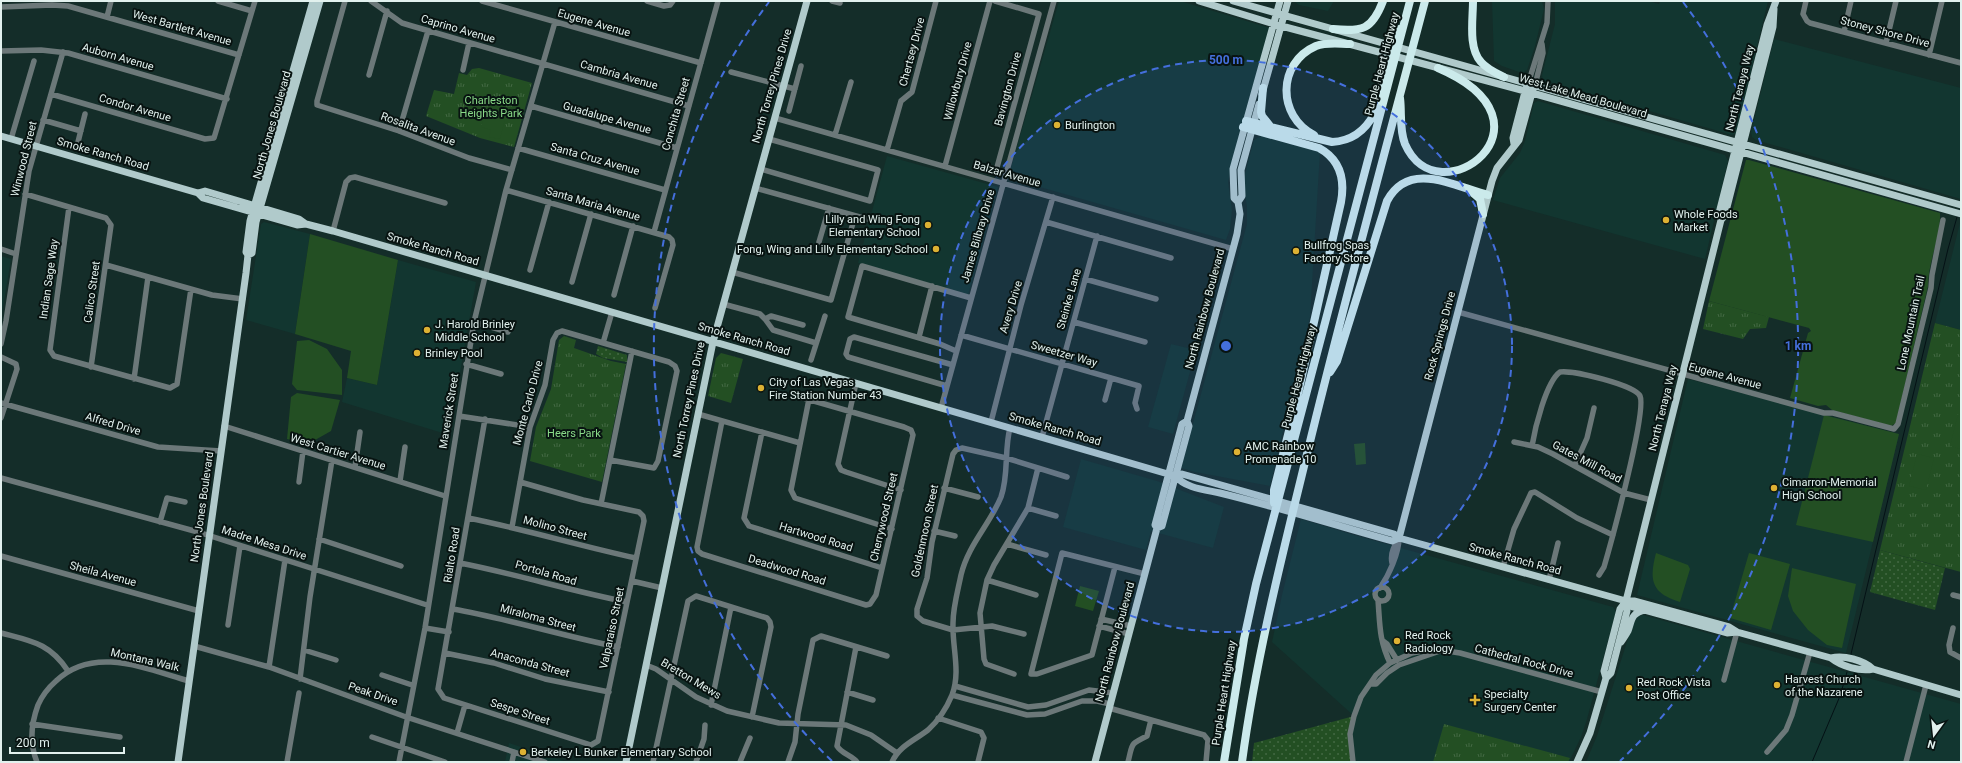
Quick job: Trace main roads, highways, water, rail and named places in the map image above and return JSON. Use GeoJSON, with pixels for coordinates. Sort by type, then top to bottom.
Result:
{"type":"FeatureCollection","features":[{"type":"Feature","properties":{"kind":"highway"},"geometry":{"type":"LineString","coordinates":[[1333,29],[1354,31],[1363,29],[1374,20],[1383,1]]}},
{"type":"Feature","properties":{"kind":"highway","name":"Purple Heart Highway"},"geometry":{"type":"LineString","coordinates":[[1224,762],[1244,639],[1273,519],[1410,1]]}},
{"type":"Feature","properties":{"kind":"highway"},"geometry":{"type":"LineString","coordinates":[[1242,762],[1263,638],[1325,379],[1425,1]]}},
{"type":"Feature","properties":{"kind":"highway"},"geometry":{"type":"LineString","coordinates":[[1473,1],[1473,38],[1476,53],[1479,60],[1488,68],[1504,77]]}},
{"type":"Feature","properties":{"kind":"highway"},"geometry":{"type":"LineString","coordinates":[[1249,125],[1271,127],[1321,140],[1339,142],[1358,133],[1368,125],[1372,118],[1394,38],[1405,19]]}},
{"type":"Feature","properties":{"kind":"highway"},"geometry":{"type":"LineString","coordinates":[[1350,44],[1324,44],[1304,54],[1294,65],[1288,77],[1286,90],[1288,104],[1294,117],[1303,128],[1314,135],[1323,138],[1333,139],[1350,135],[1360,129],[1372,118]]}},
{"type":"Feature","properties":{"kind":"highway"},"geometry":{"type":"LineString","coordinates":[[1400,94],[1402,135],[1407,147],[1415,158],[1426,166],[1443,171],[1457,171],[1473,164],[1486,151],[1492,139],[1494,121],[1490,108],[1477,90],[1454,75],[1438,68]]}},
{"type":"Feature","properties":{"kind":"highway"},"geometry":{"type":"LineString","coordinates":[[1263,88],[1261,112],[1262,116],[1271,127]]}},
{"type":"Feature","properties":{"kind":"highway"},"geometry":{"type":"LineString","coordinates":[[1249,125],[1326,152],[1336,163],[1343,181],[1341,202],[1308,351],[1274,490],[1273,519]]}},
{"type":"Feature","properties":{"kind":"highway"},"geometry":{"type":"LineString","coordinates":[[1325,379],[1337,361],[1363,274],[1387,201],[1392,193],[1403,183],[1421,178],[1434,179],[1488,195]]}},
{"type":"Feature","properties":{"kind":"highway"},"geometry":{"type":"LineString","coordinates":[[1471,191],[1480,199],[1483,214]]}},
{"type":"Feature","properties":{"kind":"main road","name":"North Jones Boulevard"},"geometry":{"type":"LineString","coordinates":[[178,762],[243,299],[248,255],[246,252],[313,1]]}},
{"type":"Feature","properties":{"kind":"main road","name":"North Jones Boulevard"},"geometry":{"type":"LineString","coordinates":[[278,133],[320,1]]}},
{"type":"Feature","properties":{"kind":"main road","name":"North Torrey Pines Drive"},"geometry":{"type":"LineString","coordinates":[[626,762],[713,342],[807,1]]}},
{"type":"Feature","properties":{"kind":"main road","name":"West Lake Mead Boulevard"},"geometry":{"type":"LineString","coordinates":[[1198,1],[1274,24],[1528,92],[1961,214]]}},
{"type":"Feature","properties":{"kind":"main road","name":"West Lake Mead Boulevard"},"geometry":{"type":"LineString","coordinates":[[1233,1],[1741,142],[1961,205]]}},
{"type":"Feature","properties":{"kind":"main road","name":"North Rainbow Boulevard"},"geometry":{"type":"LineString","coordinates":[[1095,762],[1157,528],[1155,525],[1190,426],[1187,421],[1239,224],[1238,202],[1242,196],[1242,170],[1249,125],[1280,1]]}},
{"type":"Feature","properties":{"kind":"main road","name":"North Rainbow Boulevard"},"geometry":{"type":"LineString","coordinates":[[1249,125],[1263,88],[1288,1]]}},
{"type":"Feature","properties":{"kind":"main road","name":"North Tenaya Way"},"geometry":{"type":"LineString","coordinates":[[1741,142],[1762,45],[1767,25],[1776,1]]}},
{"type":"Feature","properties":{"kind":"main road","name":"North Tenaya Way"},"geometry":{"type":"LineString","coordinates":[[1577,762],[1588,737],[1606,678],[1611,673],[1627,611],[1626,601],[1721,220],[1719,212],[1763,69],[1773,27],[1774,9]]}},
{"type":"Feature","properties":{"kind":"main road"},"geometry":{"type":"LineString","coordinates":[[1767,25],[1767,39],[1770,42]]}},
{"type":"Feature","properties":{"kind":"main road"},"geometry":{"type":"LineString","coordinates":[[1762,45],[1764,48],[1763,69]]}},
{"type":"Feature","properties":{"kind":"main road","name":"Rock Springs Drive"},"geometry":{"type":"LineString","coordinates":[[1399,538],[1494,173],[1511,151],[1514,144],[1513,138],[1531,84]]}},
{"type":"Feature","properties":{"kind":"main road"},"geometry":{"type":"LineString","coordinates":[[1569,104],[1582,104],[1598,108],[1603,104]]}},
{"type":"Feature","properties":{"kind":"main road"},"geometry":{"type":"LineString","coordinates":[[1602,113],[1606,110],[1619,113],[1632,112]]}},
{"type":"Feature","properties":{"kind":"main road"},"geometry":{"type":"LineString","coordinates":[[1628,120],[1637,119],[1651,122],[1657,119]]}},
{"type":"Feature","properties":{"kind":"main road"},"geometry":{"type":"LineString","coordinates":[[1654,128],[1657,124],[1672,128],[1694,129]]}},
{"type":"Feature","properties":{"kind":"main road","name":"Smoke Ranch Road"},"geometry":{"type":"LineString","coordinates":[[1,136],[198,193],[203,198],[256,210],[298,225],[306,224],[334,231],[1172,475],[1180,482],[1308,513],[1392,541],[1399,538],[1626,601],[1634,601],[1729,627],[1737,632],[1831,658],[1839,656],[1867,664],[1872,669],[1961,695]]}},
{"type":"Feature","properties":{"kind":"main road"},"geometry":{"type":"LineString","coordinates":[[1829,177],[1831,169]]}},
{"type":"Feature","properties":{"kind":"main road"},"geometry":{"type":"LineString","coordinates":[[1902,198],[1917,198],[1936,202],[1942,200]]}},
{"type":"Feature","properties":{"kind":"main road"},"geometry":{"type":"LineString","coordinates":[[1947,210],[1942,206],[1944,204],[1961,209]]}},
{"type":"Feature","properties":{"kind":"main road","name":"North Tenaya Way"},"geometry":{"type":"LineString","coordinates":[[1606,678],[1604,671],[1607,659],[1620,609],[1626,601]]}},
{"type":"Feature","properties":{"kind":"main road","name":"Smoke Ranch Road"},"geometry":{"type":"LineString","coordinates":[[1626,601],[1633,607],[1727,633],[1737,632]]}},
{"type":"Feature","properties":{"kind":"main road"},"geometry":{"type":"LineString","coordinates":[[1617,648],[1628,632],[1632,616],[1636,612],[1645,610]]}},
{"type":"Feature","properties":{"kind":"waterway"},"geometry":{"type":"LineString","coordinates":[[1851,654],[1948,249],[1957,217]]}},
{"type":"Feature","properties":{"kind":"waterway"},"geometry":{"type":"LineString","coordinates":[[1812,762],[1840,696],[1847,672]]}},
{"type":"Feature","properties":{"kind":"place","name":"Burlington"},"geometry":{"type":"Point","coordinates":[1057,125]}},
{"type":"Feature","properties":{"kind":"place","name":"Whole Foods Market"},"geometry":{"type":"Point","coordinates":[1666,220]}},
{"type":"Feature","properties":{"kind":"place","name":"Lilly and Wing Fong Elementary School"},"geometry":{"type":"Point","coordinates":[928,225]}},
{"type":"Feature","properties":{"kind":"place","name":"Fong, Wing and Lilly Elementary School"},"geometry":{"type":"Point","coordinates":[936,249]}},
{"type":"Feature","properties":{"kind":"place","name":"Bullfrog Spas Factory Store"},"geometry":{"type":"Point","coordinates":[1296,251]}},
{"type":"Feature","properties":{"kind":"place","name":"J. Harold Brinley Middle School"},"geometry":{"type":"Point","coordinates":[427,330]}},
{"type":"Feature","properties":{"kind":"place","name":"Brinley Pool"},"geometry":{"type":"Point","coordinates":[417,353]}},
{"type":"Feature","properties":{"kind":"place","name":"City of Las Vegas Fire Station Number 43"},"geometry":{"type":"Point","coordinates":[761,388]}},
{"type":"Feature","properties":{"kind":"place","name":"AMC Rainbow Promenade 10"},"geometry":{"type":"Point","coordinates":[1237,452]}},
{"type":"Feature","properties":{"kind":"place","name":"Cimarron-Memorial High School"},"geometry":{"type":"Point","coordinates":[1774,488]}},
{"type":"Feature","properties":{"kind":"place","name":"Red Rock Radiology"},"geometry":{"type":"Point","coordinates":[1397,641]}},
{"type":"Feature","properties":{"kind":"place","name":"Harvest Church of the Nazarene"},"geometry":{"type":"Point","coordinates":[1777,685]}},
{"type":"Feature","properties":{"kind":"place","name":"Red Rock Vista Post Office"},"geometry":{"type":"Point","coordinates":[1629,688]}},
{"type":"Feature","properties":{"kind":"place","name":"Specialty Surgery Center"},"geometry":{"type":"Point","coordinates":[1475,700]}},
{"type":"Feature","properties":{"kind":"place","name":"Berkeley L Bunker Elementary School"},"geometry":{"type":"Point","coordinates":[523,752]}},
{"type":"Feature","properties":{"kind":"park label","name":"Charleston Heights Park"},"geometry":{"type":"Point","coordinates":[491,106]}},
{"type":"Feature","properties":{"kind":"park label","name":"Heers Park"},"geometry":{"type":"Point","coordinates":[574,433]}}]}
